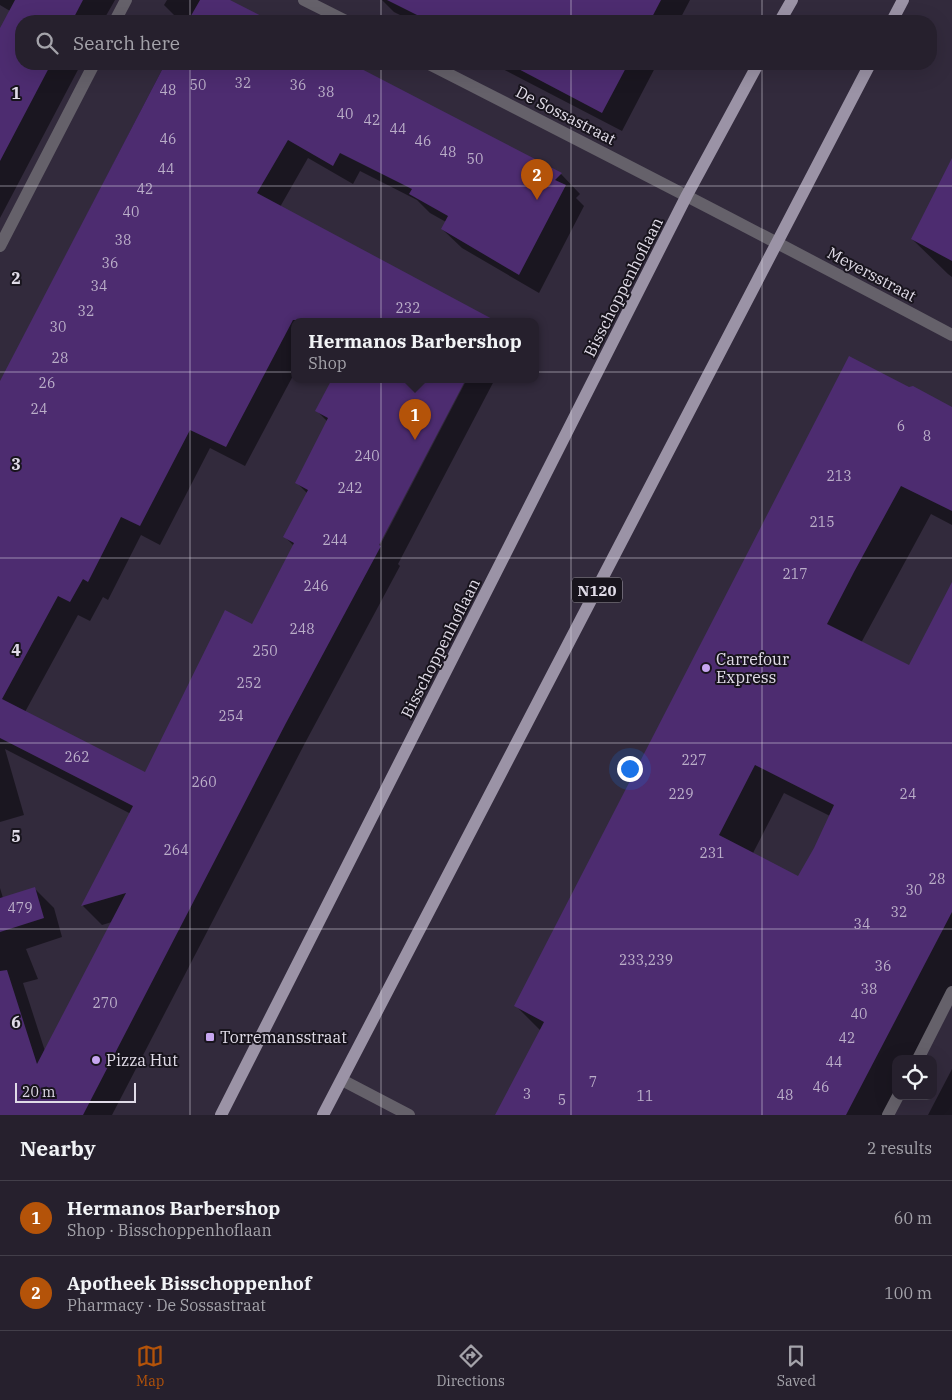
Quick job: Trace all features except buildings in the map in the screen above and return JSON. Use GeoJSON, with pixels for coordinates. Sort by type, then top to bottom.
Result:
{"type":"FeatureCollection","features":[{"type":"Feature","properties":{"kind":"main road"},"geometry":{"type":"LineString","coordinates":[[783,15],[792,0]]}},
{"type":"Feature","properties":{"kind":"main road"},"geometry":{"type":"LineString","coordinates":[[895,15],[903,0]]}},
{"type":"Feature","properties":{"kind":"main road","name":"Bisschoppenhoflaan"},"geometry":{"type":"LineString","coordinates":[[221,1115],[688,195],[755,70]]}},
{"type":"Feature","properties":{"kind":"main road","name":"N120"},"geometry":{"type":"LineString","coordinates":[[324,1115],[867,70]]}},
{"type":"Feature","properties":{"kind":"street"},"geometry":{"type":"LineString","coordinates":[[119,15],[126,0]]}},
{"type":"Feature","properties":{"kind":"street"},"geometry":{"type":"LineString","coordinates":[[304,0],[334,15]]}},
{"type":"Feature","properties":{"kind":"street"},"geometry":{"type":"LineString","coordinates":[[0,246],[91,70]]}},
{"type":"Feature","properties":{"kind":"street","name":"De Sossastraat"},"geometry":{"type":"LineString","coordinates":[[441,70],[688,195]]}},
{"type":"Feature","properties":{"kind":"street"},"geometry":{"type":"LineString","coordinates":[[688,195],[776,243]]}},
{"type":"Feature","properties":{"kind":"street","name":"Meyersstraat"},"geometry":{"type":"LineString","coordinates":[[776,243],[952,335]]}},
{"type":"Feature","properties":{"kind":"street"},"geometry":{"type":"LineString","coordinates":[[920,1055],[952,992]]}},
{"type":"Feature","properties":{"kind":"street"},"geometry":{"type":"LineString","coordinates":[[342,1080],[410,1115]]}},
{"type":"Feature","properties":{"kind":"street"},"geometry":{"type":"LineString","coordinates":[[888,1115],[896,1100]]}},
{"type":"Feature","properties":{"kind":"place","name":"Apotheek Bisschoppenhof"},"geometry":{"type":"Point","coordinates":[537,200]}},
{"type":"Feature","properties":{"kind":"place","name":"Hermanos Barbershop"},"geometry":{"type":"Point","coordinates":[415,440]}},
{"type":"Feature","properties":{"kind":"place","name":"Carrefour Express"},"geometry":{"type":"Point","coordinates":[706,668]}},
{"type":"Feature","properties":{"kind":"place","name":"Torremansstraat"},"geometry":{"type":"Point","coordinates":[210,1037]}},
{"type":"Feature","properties":{"kind":"place","name":"Pizza Hut"},"geometry":{"type":"Point","coordinates":[96,1060]}}]}
